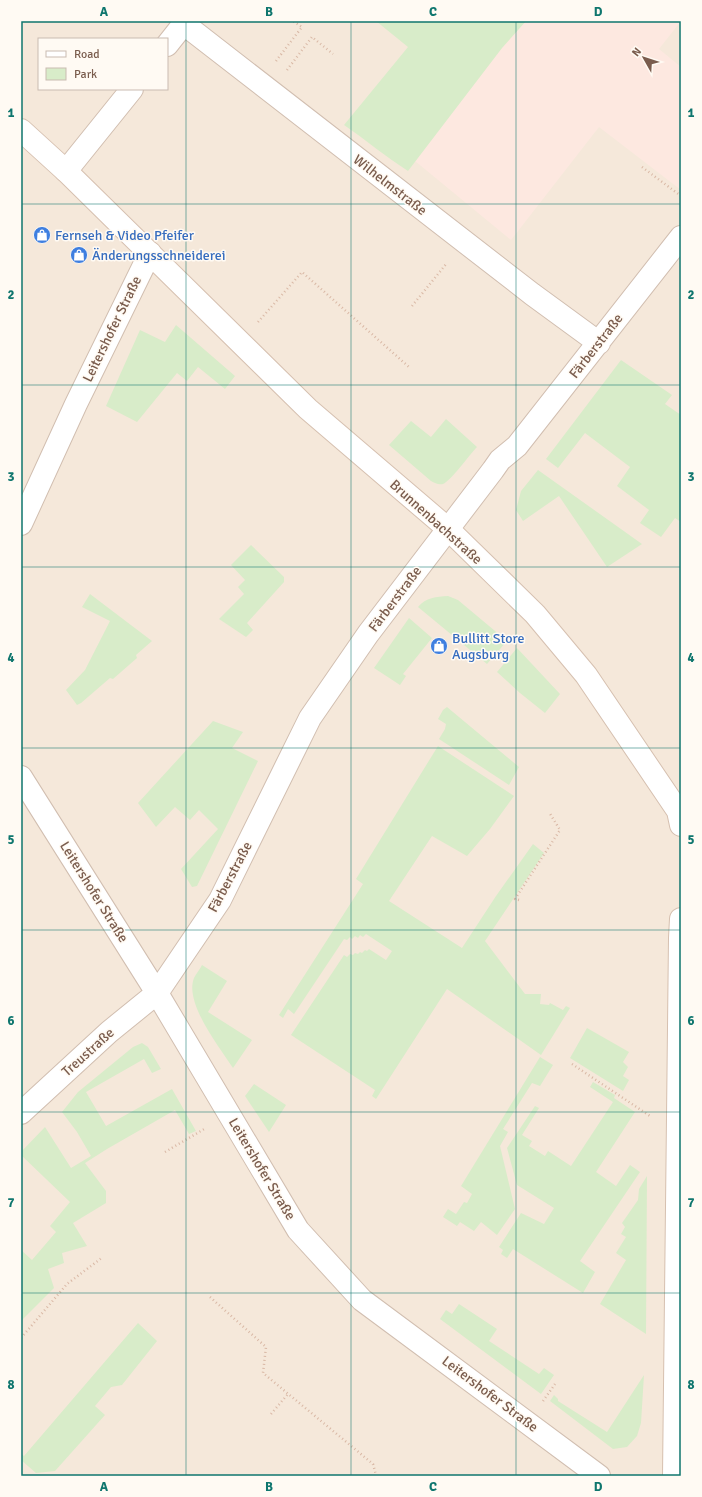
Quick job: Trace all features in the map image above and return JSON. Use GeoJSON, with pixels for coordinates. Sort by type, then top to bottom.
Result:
{"type":"FeatureCollection","features":[{"type":"Feature","properties":{"kind":"street","name":"Wilhelmstraße"},"geometry":{"type":"LineString","coordinates":[[185,22],[265,87],[464,242],[599,343]]}},
{"type":"Feature","properties":{"kind":"street"},"geometry":{"type":"LineString","coordinates":[[168,44],[185,22]]}},
{"type":"Feature","properties":{"kind":"street"},"geometry":{"type":"LineString","coordinates":[[66,171],[131,90]]}},
{"type":"Feature","properties":{"kind":"street"},"geometry":{"type":"LineString","coordinates":[[21,130],[66,171],[150,253]]}},
{"type":"Feature","properties":{"kind":"street","name":"Färberstraße"},"geometry":{"type":"LineString","coordinates":[[157,993],[220,900],[310,718],[368,634],[500,460],[517,446],[681,237]]}},
{"type":"Feature","properties":{"kind":"street","name":"Brunnenbachstraße"},"geometry":{"type":"LineString","coordinates":[[150,253],[308,409],[447,528],[535,614],[586,674],[678,811],[681,824]]}},
{"type":"Feature","properties":{"kind":"street","name":"Leitershofer Straße"},"geometry":{"type":"LineString","coordinates":[[21,524],[76,404],[150,253]]}},
{"type":"Feature","properties":{"kind":"street","name":"Leitershofer Straße"},"geometry":{"type":"LineString","coordinates":[[21,777],[157,993],[298,1230],[362,1300],[599,1476]]}},
{"type":"Feature","properties":{"kind":"street"},"geometry":{"type":"LineString","coordinates":[[674,1476],[681,919]]}},
{"type":"Feature","properties":{"kind":"street","name":"Treustraße"},"geometry":{"type":"LineString","coordinates":[[21,1113],[109,1032],[157,993]]}},
{"type":"Feature","properties":{"kind":"path"},"geometry":{"type":"LineString","coordinates":[[265,87],[302,27],[293,21]]}},
{"type":"Feature","properties":{"kind":"path"},"geometry":{"type":"LineString","coordinates":[[265,87],[312,37],[333,54]]}},
{"type":"Feature","properties":{"kind":"path"},"geometry":{"type":"LineString","coordinates":[[642,167],[681,196]]}},
{"type":"Feature","properties":{"kind":"path"},"geometry":{"type":"LineString","coordinates":[[412,306],[464,242]]}},
{"type":"Feature","properties":{"kind":"path"},"geometry":{"type":"LineString","coordinates":[[240,342],[302,272],[409,367]]}},
{"type":"Feature","properties":{"kind":"path"},"geometry":{"type":"LineString","coordinates":[[519,900],[515,899],[560,830],[549,812]]}},
{"type":"Feature","properties":{"kind":"path"},"geometry":{"type":"LineString","coordinates":[[572,1064],[678,1135]]}},
{"type":"Feature","properties":{"kind":"path"},"geometry":{"type":"LineString","coordinates":[[165,1152],[230,1115]]}},
{"type":"Feature","properties":{"kind":"path"},"geometry":{"type":"LineString","coordinates":[[21,1338],[67,1284],[103,1257]]}},
{"type":"Feature","properties":{"kind":"path"},"geometry":{"type":"LineString","coordinates":[[210,1297],[266,1346],[263,1373],[373,1464],[376,1475]]}},
{"type":"Feature","properties":{"kind":"path"},"geometry":{"type":"LineString","coordinates":[[546,1396],[555,1384]]}},
{"type":"Feature","properties":{"kind":"path"},"geometry":{"type":"LineString","coordinates":[[271,1414],[288,1394]]}},
{"type":"Feature","properties":{"kind":"shaded area"},"geometry":{"type":"Polygon","coordinates":[[[21,21],[681,21],[681,1476],[21,1476],[21,21]]]}},
{"type":"Feature","properties":{"kind":"shaded area"},"geometry":{"type":"Polygon","coordinates":[[[526,21],[681,21],[659,49],[681,67],[681,190],[599,127],[511,240],[415,161],[502,48],[526,21]]]}},
{"type":"Feature","properties":{"kind":"green space"},"geometry":{"type":"Polygon","coordinates":[[[376,21],[526,21],[502,48],[408,171],[344,125],[408,47],[376,21]]]}},
{"type":"Feature","properties":{"kind":"green space"},"geometry":{"type":"Polygon","coordinates":[[[176,325],[235,376],[225,389],[198,367],[187,381],[177,373],[137,422],[106,406],[140,330],[165,342],[176,325]]]}},
{"type":"Feature","properties":{"kind":"green space"},"geometry":{"type":"Polygon","coordinates":[[[621,360],[672,395],[665,404],[681,415],[681,522],[675,518],[661,537],[640,523],[649,510],[617,486],[630,467],[585,433],[558,468],[546,459],[621,360]]]}},
{"type":"Feature","properties":{"kind":"green space"},"geometry":{"type":"Polygon","coordinates":[[[446,419],[477,447],[451,478],[443,484],[437,484],[431,481],[389,445],[411,421],[431,437],[446,419]]]}},
{"type":"Feature","properties":{"kind":"green space"},"geometry":{"type":"Polygon","coordinates":[[[538,470],[642,544],[607,567],[559,496],[523,521],[516,510],[521,491],[538,470]]]}},
{"type":"Feature","properties":{"kind":"green space"},"geometry":{"type":"Polygon","coordinates":[[[251,545],[284,577],[284,582],[247,623],[253,630],[246,637],[219,619],[244,594],[238,587],[245,580],[231,565],[251,545]]]}},
{"type":"Feature","properties":{"kind":"green space"},"geometry":{"type":"Polygon","coordinates":[[[90,594],[152,641],[136,655],[137,658],[113,679],[110,678],[77,705],[66,690],[85,670],[110,621],[82,607],[90,594]]]}},
{"type":"Feature","properties":{"kind":"green space"},"geometry":{"type":"Polygon","coordinates":[[[448,596],[458,600],[507,641],[487,664],[418,607],[428,599],[448,596]]]}},
{"type":"Feature","properties":{"kind":"green space"},"geometry":{"type":"Polygon","coordinates":[[[409,618],[432,638],[403,674],[406,676],[400,685],[374,668],[409,618]]]}},
{"type":"Feature","properties":{"kind":"green space"},"geometry":{"type":"Polygon","coordinates":[[[517,648],[560,694],[545,713],[497,672],[517,648]]]}},
{"type":"Feature","properties":{"kind":"green space"},"geometry":{"type":"Polygon","coordinates":[[[447,707],[519,767],[509,785],[439,739],[445,729],[446,724],[438,719],[443,710],[447,707]]]}},
{"type":"Feature","properties":{"kind":"green space"},"geometry":{"type":"Polygon","coordinates":[[[213,721],[243,732],[232,748],[258,761],[197,886],[192,887],[181,869],[218,829],[199,810],[190,820],[175,807],[156,827],[138,803],[213,721]]]}},
{"type":"Feature","properties":{"kind":"green space"},"geometry":{"type":"Polygon","coordinates":[[[438,746],[514,796],[490,829],[467,856],[432,836],[389,901],[462,948],[496,896],[533,844],[544,853],[485,941],[525,994],[541,994],[540,1004],[549,1005],[550,1003],[563,1010],[566,1006],[570,1008],[541,1055],[447,989],[376,1099],[372,1096],[375,1090],[291,1035],[344,955],[347,957],[350,954],[353,955],[355,953],[362,953],[369,949],[386,960],[392,951],[366,934],[363,937],[360,935],[358,938],[355,936],[352,939],[350,937],[347,940],[344,939],[294,1014],[288,1009],[283,1018],[279,1015],[363,884],[356,879],[438,746]]]}},
{"type":"Feature","properties":{"kind":"green space"},"geometry":{"type":"Polygon","coordinates":[[[202,965],[227,981],[208,1012],[252,1040],[233,1068],[205,1025],[194,1000],[192,988],[194,978],[202,965]]]}},
{"type":"Feature","properties":{"kind":"green space"},"geometry":{"type":"Polygon","coordinates":[[[587,1028],[629,1052],[623,1062],[628,1067],[623,1076],[629,1080],[623,1091],[570,1058],[587,1028]]]}},
{"type":"Feature","properties":{"kind":"green space"},"geometry":{"type":"Polygon","coordinates":[[[142,1043],[148,1047],[161,1069],[152,1073],[144,1059],[86,1092],[106,1126],[172,1089],[196,1131],[189,1134],[175,1110],[85,1163],[106,1191],[106,1203],[73,1223],[87,1246],[62,1253],[64,1263],[48,1269],[54,1288],[21,1321],[21,1250],[32,1260],[56,1232],[50,1226],[70,1202],[21,1155],[21,1152],[45,1127],[71,1168],[91,1156],[77,1132],[62,1112],[78,1092],[133,1047],[142,1043]]]}},
{"type":"Feature","properties":{"kind":"green space"},"geometry":{"type":"Polygon","coordinates":[[[540,1057],[553,1065],[540,1086],[532,1083],[503,1129],[508,1132],[500,1146],[515,1209],[497,1235],[481,1222],[474,1231],[460,1222],[457,1226],[443,1217],[448,1209],[456,1214],[464,1202],[467,1203],[472,1194],[461,1186],[540,1057]]]}},
{"type":"Feature","properties":{"kind":"green space"},"geometry":{"type":"Polygon","coordinates":[[[593,1082],[615,1095],[614,1098],[635,1112],[596,1172],[616,1186],[630,1165],[640,1172],[580,1261],[595,1272],[583,1293],[513,1249],[507,1258],[501,1254],[503,1250],[499,1247],[521,1213],[544,1224],[554,1208],[517,1185],[507,1148],[535,1106],[539,1108],[522,1135],[532,1141],[529,1146],[545,1156],[548,1151],[571,1166],[613,1102],[590,1087],[593,1082]]]}},
{"type":"Feature","properties":{"kind":"green space"},"geometry":{"type":"Polygon","coordinates":[[[254,1084],[286,1105],[269,1132],[245,1096],[254,1084]]]}},
{"type":"Feature","properties":{"kind":"green space"},"geometry":{"type":"Polygon","coordinates":[[[647,1176],[646,1334],[600,1304],[626,1260],[616,1253],[626,1237],[621,1234],[625,1227],[622,1223],[638,1200],[639,1189],[647,1176]]]}},
{"type":"Feature","properties":{"kind":"green space"},"geometry":{"type":"Polygon","coordinates":[[[459,1304],[497,1329],[489,1341],[539,1374],[544,1368],[554,1375],[541,1394],[440,1319],[446,1310],[452,1314],[459,1304]]]}},
{"type":"Feature","properties":{"kind":"green space"},"geometry":{"type":"Polygon","coordinates":[[[138,1323],[157,1341],[122,1385],[111,1387],[95,1406],[105,1415],[55,1471],[36,1473],[21,1460],[21,1454],[24,1456],[138,1323]]]}},
{"type":"Feature","properties":{"kind":"green space"},"geometry":{"type":"Polygon","coordinates":[[[644,1375],[641,1423],[637,1436],[627,1447],[613,1449],[550,1401],[554,1395],[558,1401],[607,1432],[644,1375]]]}},
{"type":"Feature","properties":{"kind":"place","name":"Fernseh & Video Pfeifer"},"geometry":{"type":"Point","coordinates":[42,235]}},
{"type":"Feature","properties":{"kind":"place","name":"Änderungsschneiderei"},"geometry":{"type":"Point","coordinates":[79,255]}},
{"type":"Feature","properties":{"kind":"place","name":"Bullitt Store Augsburg"},"geometry":{"type":"Point","coordinates":[439,646]}}]}
